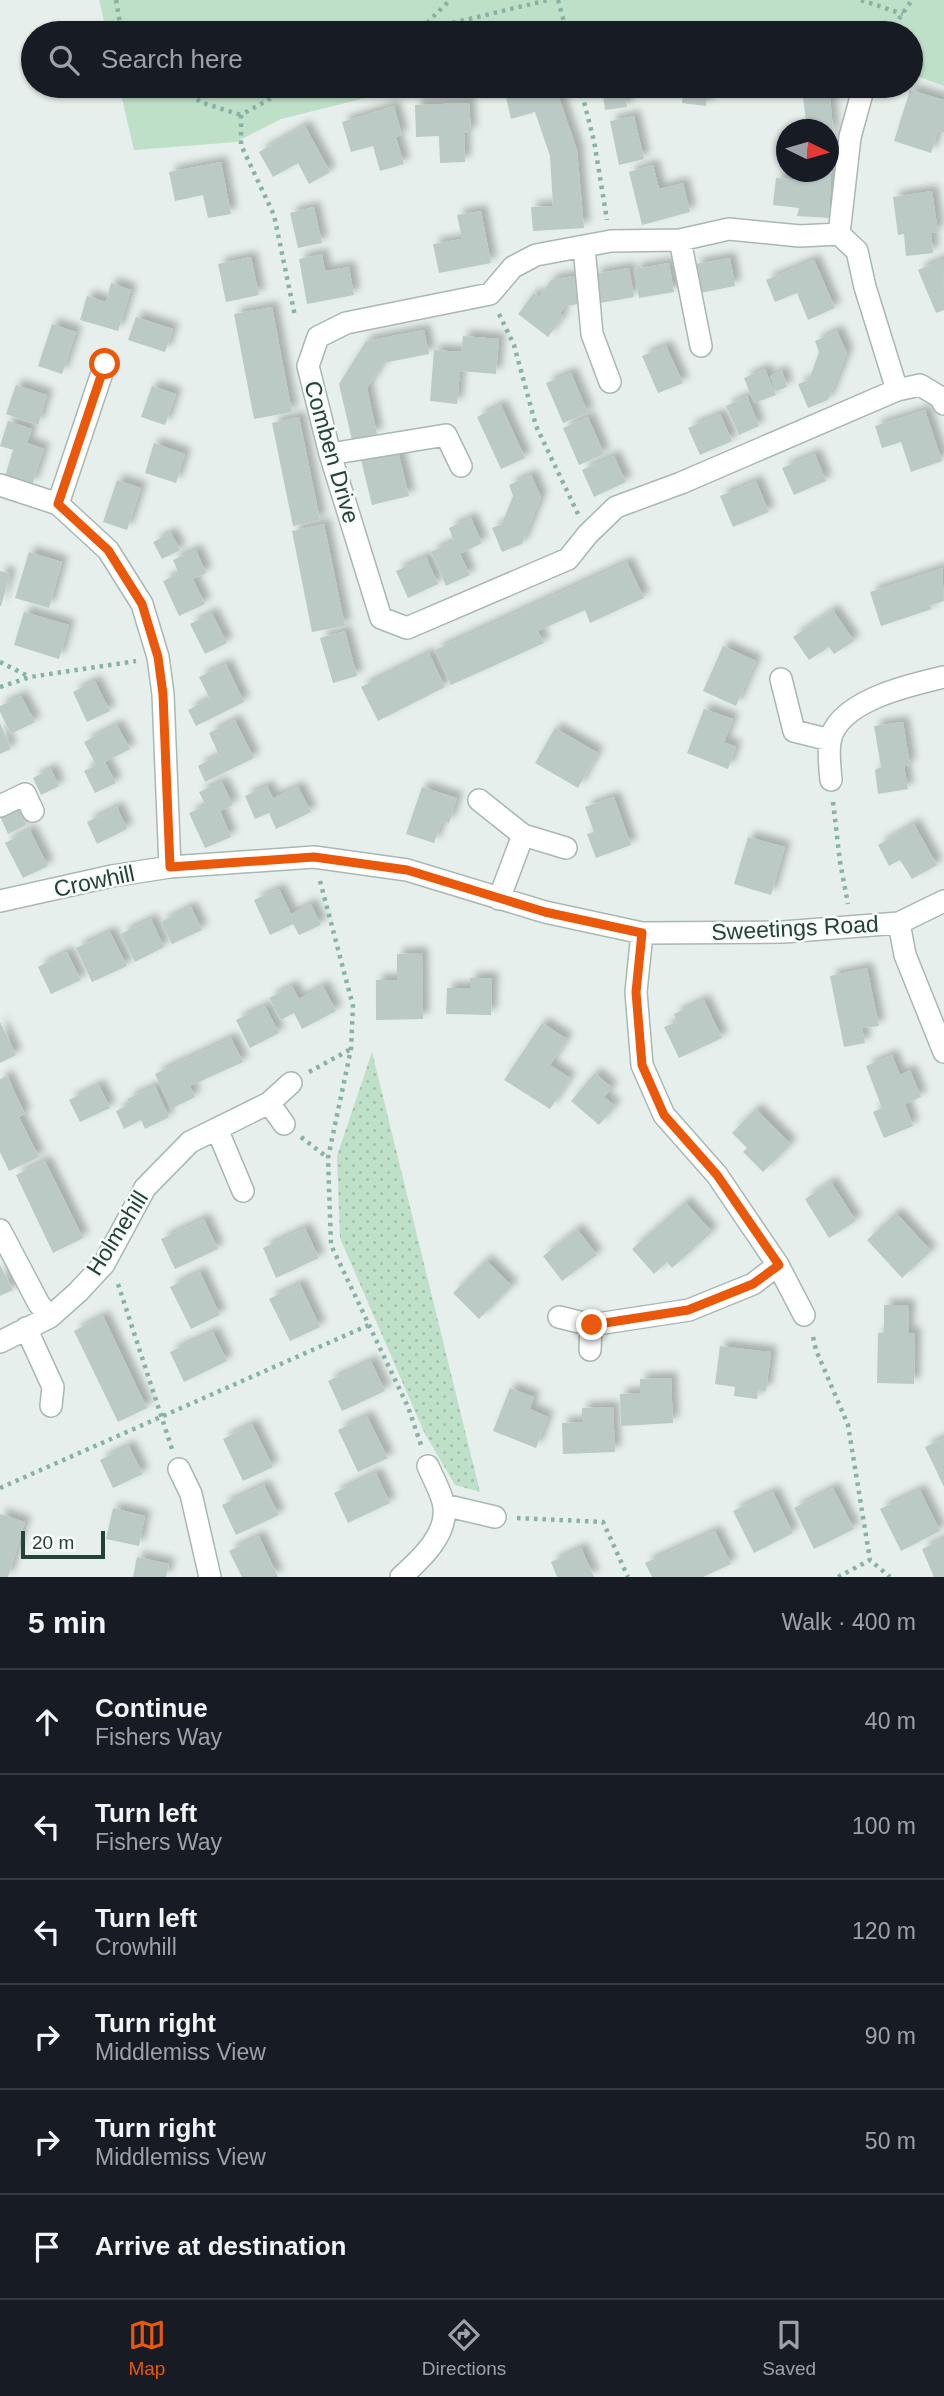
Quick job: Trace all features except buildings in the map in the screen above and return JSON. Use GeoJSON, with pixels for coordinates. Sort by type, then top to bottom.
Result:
{"type":"FeatureCollection","features":[{"type":"Feature","properties":{"kind":"street"},"geometry":{"type":"LineString","coordinates":[[839,234],[850,137],[861,98]]}},
{"type":"Feature","properties":{"kind":"street"},"geometry":{"type":"LineString","coordinates":[[490,295],[513,267],[536,256],[611,242],[680,240],[729,229],[800,236],[839,234],[858,251],[865,287],[897,390]]}},
{"type":"Feature","properties":{"kind":"street"},"geometry":{"type":"LineString","coordinates":[[680,240],[701,346]]}},
{"type":"Feature","properties":{"kind":"street"},"geometry":{"type":"LineString","coordinates":[[584,247],[592,334],[610,382]]}},
{"type":"Feature","properties":{"kind":"street","name":"Comben Drive"},"geometry":{"type":"LineString","coordinates":[[490,295],[346,323],[318,337],[308,366],[330,454],[381,618],[407,628],[568,559],[587,534],[616,507],[681,483],[897,390],[920,385],[940,397],[944,404]]}},
{"type":"Feature","properties":{"kind":"street"},"geometry":{"type":"LineString","coordinates":[[58,504],[105,364]]}},
{"type":"Feature","properties":{"kind":"street"},"geometry":{"type":"LineString","coordinates":[[330,454],[446,435],[461,466]]}},
{"type":"Feature","properties":{"kind":"street"},"geometry":{"type":"LineString","coordinates":[[0,485],[58,504],[108,550],[142,604],[158,657],[163,694],[170,867]]}},
{"type":"Feature","properties":{"kind":"street"},"geometry":{"type":"LineString","coordinates":[[831,780],[830,740],[843,715],[899,687],[944,677]]}},
{"type":"Feature","properties":{"kind":"street"},"geometry":{"type":"LineString","coordinates":[[781,679],[794,731],[830,740]]}},
{"type":"Feature","properties":{"kind":"street"},"geometry":{"type":"LineString","coordinates":[[0,806],[25,794],[33,811]]}},
{"type":"Feature","properties":{"kind":"street"},"geometry":{"type":"LineString","coordinates":[[479,800],[523,835],[566,848]]}},
{"type":"Feature","properties":{"kind":"street"},"geometry":{"type":"LineString","coordinates":[[499,899],[523,835]]}},
{"type":"Feature","properties":{"kind":"street","name":"Crowhill"},"geometry":{"type":"LineString","coordinates":[[0,901],[112,876],[170,867],[314,857],[407,870],[545,912],[642,933]]}},
{"type":"Feature","properties":{"kind":"street","name":"Sweetings Road"},"geometry":{"type":"LineString","coordinates":[[642,933],[783,932],[852,928],[899,923],[944,901]]}},
{"type":"Feature","properties":{"kind":"street"},"geometry":{"type":"LineString","coordinates":[[899,923],[905,955],[944,1052]]}},
{"type":"Feature","properties":{"kind":"street"},"geometry":{"type":"LineString","coordinates":[[642,933],[636,992],[642,1065],[664,1115],[717,1175],[779,1265],[804,1315]]}},
{"type":"Feature","properties":{"kind":"street","name":"Holmehill"},"geometry":{"type":"LineString","coordinates":[[0,1342],[50,1317],[78,1292],[104,1264],[145,1188],[190,1142],[269,1103],[291,1083]]}},
{"type":"Feature","properties":{"kind":"street"},"geometry":{"type":"LineString","coordinates":[[269,1103],[284,1124]]}},
{"type":"Feature","properties":{"kind":"street"},"geometry":{"type":"LineString","coordinates":[[217,1129],[243,1191]]}},
{"type":"Feature","properties":{"kind":"street"},"geometry":{"type":"LineString","coordinates":[[0,1230],[39,1304],[50,1317]]}},
{"type":"Feature","properties":{"kind":"street"},"geometry":{"type":"LineString","coordinates":[[559,1317],[592,1325],[688,1310],[753,1284],[779,1265]]}},
{"type":"Feature","properties":{"kind":"street"},"geometry":{"type":"LineString","coordinates":[[590,1350],[592,1325]]}},
{"type":"Feature","properties":{"kind":"street"},"geometry":{"type":"LineString","coordinates":[[26,1328],[53,1387],[51,1406]]}},
{"type":"Feature","properties":{"kind":"street"},"geometry":{"type":"LineString","coordinates":[[401,1577],[423,1558],[440,1533],[444,1505],[428,1466]]}},
{"type":"Feature","properties":{"kind":"street"},"geometry":{"type":"LineString","coordinates":[[179,1469],[191,1494],[210,1577]]}},
{"type":"Feature","properties":{"kind":"street"},"geometry":{"type":"LineString","coordinates":[[444,1505],[495,1517]]}},
{"type":"Feature","properties":{"kind":"path"},"geometry":{"type":"LineString","coordinates":[[116,0],[120,21]]}},
{"type":"Feature","properties":{"kind":"path"},"geometry":{"type":"LineString","coordinates":[[429,21],[450,0]]}},
{"type":"Feature","properties":{"kind":"path"},"geometry":{"type":"LineString","coordinates":[[456,21],[548,0]]}},
{"type":"Feature","properties":{"kind":"path"},"geometry":{"type":"LineString","coordinates":[[558,0],[564,21]]}},
{"type":"Feature","properties":{"kind":"path"},"geometry":{"type":"LineString","coordinates":[[861,0],[903,14]]}},
{"type":"Feature","properties":{"kind":"path"},"geometry":{"type":"LineString","coordinates":[[898,21],[912,0]]}},
{"type":"Feature","properties":{"kind":"path"},"geometry":{"type":"LineString","coordinates":[[195,98],[241,115],[271,98]]}},
{"type":"Feature","properties":{"kind":"path"},"geometry":{"type":"LineString","coordinates":[[583,98],[594,141],[611,242]]}},
{"type":"Feature","properties":{"kind":"path"},"geometry":{"type":"LineString","coordinates":[[241,115],[241,145],[274,215],[295,316]]}},
{"type":"Feature","properties":{"kind":"path"},"geometry":{"type":"LineString","coordinates":[[490,295],[514,345],[536,426],[587,534]]}},
{"type":"Feature","properties":{"kind":"path"},"geometry":{"type":"LineString","coordinates":[[0,687],[30,677],[158,657]]}},
{"type":"Feature","properties":{"kind":"path"},"geometry":{"type":"LineString","coordinates":[[0,662],[30,677]]}},
{"type":"Feature","properties":{"kind":"path"},"geometry":{"type":"LineString","coordinates":[[831,780],[840,862],[852,928]]}},
{"type":"Feature","properties":{"kind":"path"},"geometry":{"type":"LineString","coordinates":[[314,857],[353,1006],[351,1049],[328,1158],[331,1245],[408,1407],[428,1466]]}},
{"type":"Feature","properties":{"kind":"path"},"geometry":{"type":"LineString","coordinates":[[291,1083],[351,1049]]}},
{"type":"Feature","properties":{"kind":"path"},"geometry":{"type":"LineString","coordinates":[[284,1124],[328,1158]]}},
{"type":"Feature","properties":{"kind":"path"},"geometry":{"type":"LineString","coordinates":[[104,1264],[116,1278],[179,1469]]}},
{"type":"Feature","properties":{"kind":"path"},"geometry":{"type":"LineString","coordinates":[[804,1315],[810,1323],[816,1350],[848,1424],[870,1560],[890,1577]]}},
{"type":"Feature","properties":{"kind":"path"},"geometry":{"type":"LineString","coordinates":[[0,1489],[369,1325]]}},
{"type":"Feature","properties":{"kind":"path"},"geometry":{"type":"LineString","coordinates":[[495,1517],[603,1522],[628,1577]]}},
{"type":"Feature","properties":{"kind":"path"},"geometry":{"type":"LineString","coordinates":[[838,1577],[870,1560]]}},
{"type":"Feature","properties":{"kind":"green space"},"geometry":{"type":"Polygon","coordinates":[[[99,0],[944,0],[944,86],[923,78],[923,21],[104,21],[99,0]]]}},
{"type":"Feature","properties":{"kind":"green space"},"geometry":{"type":"Polygon","coordinates":[[[122,98],[366,98],[281,119],[236,142],[134,150],[122,98]]]}},
{"type":"Feature","properties":{"kind":"green space"},"geometry":{"type":"Polygon","coordinates":[[[372,1052],[480,1492],[455,1485],[424,1432],[340,1238],[337,1156],[372,1052]]]}},
{"type":"Feature","properties":{"kind":"route"},"geometry":{"type":"LineString","coordinates":[[105,364],[58,504],[108,550],[142,604],[158,657],[163,694],[170,867],[314,857],[407,870],[545,912],[642,933],[636,992],[642,1065],[664,1115],[717,1175],[779,1265],[753,1284],[688,1310],[592,1325]]}}]}
